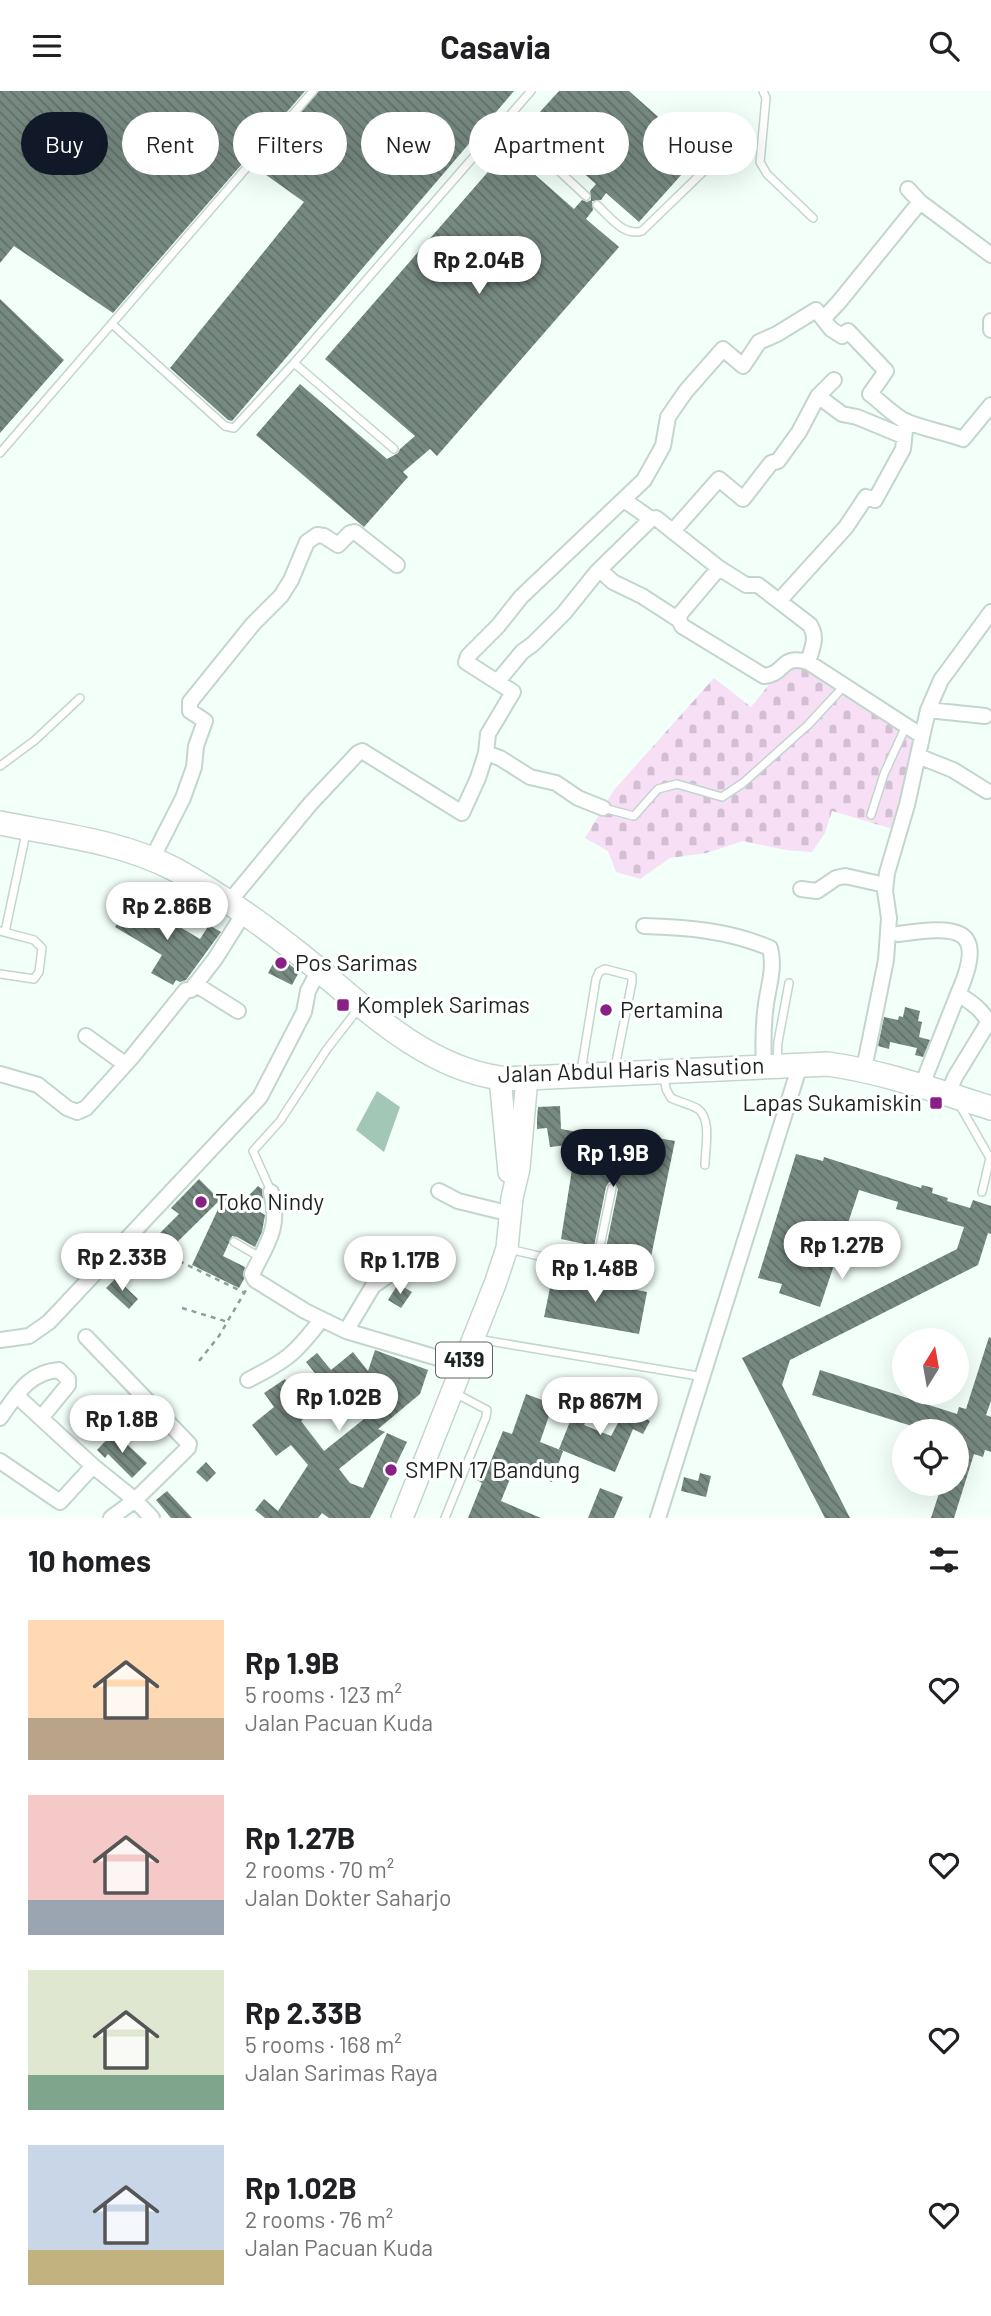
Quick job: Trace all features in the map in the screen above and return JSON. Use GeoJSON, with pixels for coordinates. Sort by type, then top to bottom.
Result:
{"type":"FeatureCollection","features":[{"type":"Feature","properties":{"kind":"highway","name":"Jalan Abdul Haris Nasution"},"geometry":{"type":"LineString","coordinates":[[0,823],[109,844],[174,869],[236,907],[412,1042],[442,1059],[468,1069],[500,1078],[527,1078],[828,1064],[864,1069],[991,1108]]}},
{"type":"Feature","properties":{"kind":"main road","name":"4139"},"geometry":{"type":"LineString","coordinates":[[500,1078],[511,1206]]}},
{"type":"Feature","properties":{"kind":"main road","name":"4139"},"geometry":{"type":"LineString","coordinates":[[402,1518],[507,1248],[511,1206],[523,1140],[527,1078]]}},
{"type":"Feature","properties":{"kind":"street"},"geometry":{"type":"LineString","coordinates":[[908,189],[920,202],[991,255]]}},
{"type":"Feature","properties":{"kind":"street"},"geometry":{"type":"LineString","coordinates":[[823,319],[920,202]]}},
{"type":"Feature","properties":{"kind":"street"},"geometry":{"type":"LineString","coordinates":[[0,1074],[38,1085],[77,1112],[86,1108],[186,990],[191,989],[215,960],[236,907],[311,803],[358,753],[366,753],[461,813],[478,778],[486,753],[488,734],[513,692],[466,662],[468,656],[498,626],[521,597],[644,480],[663,446],[668,417],[686,391],[723,349],[743,366],[759,342],[778,334],[816,310],[831,329],[842,336],[848,331],[886,372],[870,394],[906,421],[963,439],[991,405]]}},
{"type":"Feature","properties":{"kind":"street"},"geometry":{"type":"LineString","coordinates":[[991,321],[991,330]]}},
{"type":"Feature","properties":{"kind":"street"},"geometry":{"type":"LineString","coordinates":[[673,531],[719,479],[743,499],[771,463],[778,461],[799,432],[818,396],[834,380]]}},
{"type":"Feature","properties":{"kind":"street"},"geometry":{"type":"LineString","coordinates":[[818,396],[842,414],[857,417],[903,436]]}},
{"type":"Feature","properties":{"kind":"street"},"geometry":{"type":"LineString","coordinates":[[779,601],[846,527],[866,497],[874,500],[904,449],[906,421]]}},
{"type":"Feature","properties":{"kind":"street"},"geometry":{"type":"LineString","coordinates":[[624,500],[651,519],[656,518],[719,568],[746,585],[758,585],[810,625],[815,632],[815,640],[808,662]]}},
{"type":"Feature","properties":{"kind":"street"},"geometry":{"type":"LineString","coordinates":[[498,681],[522,652],[564,613],[600,570],[651,519]]}},
{"type":"Feature","properties":{"kind":"street"},"geometry":{"type":"LineString","coordinates":[[152,859],[183,798],[194,767],[196,746],[205,725],[205,721],[190,711],[190,702],[253,624],[281,596],[307,542],[317,535],[324,536],[338,545],[350,533],[355,532],[397,565]]}},
{"type":"Feature","properties":{"kind":"street"},"geometry":{"type":"LineString","coordinates":[[679,620],[680,614],[719,568]]}},
{"type":"Feature","properties":{"kind":"street"},"geometry":{"type":"LineString","coordinates":[[600,570],[613,582],[642,596],[679,620],[682,626],[764,676],[773,675],[788,661],[796,658],[808,662],[922,736]]}},
{"type":"Feature","properties":{"kind":"street"},"geometry":{"type":"LineString","coordinates":[[864,1069],[887,949],[889,918],[885,885],[928,710],[941,680],[989,622]]}},
{"type":"Feature","properties":{"kind":"street"},"geometry":{"type":"LineString","coordinates":[[928,710],[985,716]]}},
{"type":"Feature","properties":{"kind":"street"},"geometry":{"type":"LineString","coordinates":[[486,753],[500,758],[530,777],[555,783],[578,798],[603,808]]}},
{"type":"Feature","properties":{"kind":"street"},"geometry":{"type":"LineString","coordinates":[[918,756],[953,770],[987,791]]}},
{"type":"Feature","properties":{"kind":"street"},"geometry":{"type":"LineString","coordinates":[[801,889],[817,891],[836,878],[845,876],[885,885]]}},
{"type":"Feature","properties":{"kind":"street"},"geometry":{"type":"LineString","coordinates":[[644,926],[707,930],[750,939],[770,948],[773,961],[763,1045],[781,1066],[704,1377],[658,1518]]}},
{"type":"Feature","properties":{"kind":"street"},"geometry":{"type":"LineString","coordinates":[[898,934],[954,930],[964,937],[970,954],[967,972],[922,1085]]}},
{"type":"Feature","properties":{"kind":"street"},"geometry":{"type":"LineString","coordinates":[[235,1123],[319,969]]}},
{"type":"Feature","properties":{"kind":"street"},"geometry":{"type":"LineString","coordinates":[[195,984],[238,1011]]}},
{"type":"Feature","properties":{"kind":"street"},"geometry":{"type":"LineString","coordinates":[[0,1340],[29,1336],[49,1322],[260,1097],[304,1012],[308,992]]}},
{"type":"Feature","properties":{"kind":"street"},"geometry":{"type":"LineString","coordinates":[[952,1095],[955,1077],[988,1023],[977,1008],[958,994]]}},
{"type":"Feature","properties":{"kind":"street"},"geometry":{"type":"LineString","coordinates":[[86,1036],[125,1064]]}},
{"type":"Feature","properties":{"kind":"street"},"geometry":{"type":"LineString","coordinates":[[439,1191],[458,1201],[511,1206]]}},
{"type":"Feature","properties":{"kind":"street"},"geometry":{"type":"LineString","coordinates":[[271,1192],[277,1211],[272,1235],[254,1279],[321,1320],[346,1331],[462,1365]]}},
{"type":"Feature","properties":{"kind":"street"},"geometry":{"type":"LineString","coordinates":[[346,1331],[373,1286],[390,1274],[398,1254]]}},
{"type":"Feature","properties":{"kind":"street"},"geometry":{"type":"LineString","coordinates":[[247,1380],[298,1350],[321,1320]]}},
{"type":"Feature","properties":{"kind":"street"},"geometry":{"type":"LineString","coordinates":[[86,1337],[189,1444],[135,1500],[111,1518]]}},
{"type":"Feature","properties":{"kind":"street"},"geometry":{"type":"LineString","coordinates":[[0,1418],[27,1382],[50,1371],[59,1370],[68,1379],[68,1385],[41,1418]]}},
{"type":"Feature","properties":{"kind":"street"},"geometry":{"type":"LineString","coordinates":[[17,1396],[152,1518]]}},
{"type":"Feature","properties":{"kind":"street"},"geometry":{"type":"LineString","coordinates":[[0,1461],[60,1502],[93,1466]]}},
{"type":"Feature","properties":{"kind":"lane"},"geometry":{"type":"LineString","coordinates":[[0,453],[313,91]]}},
{"type":"Feature","properties":{"kind":"lane"},"geometry":{"type":"LineString","coordinates":[[514,112],[531,91]]}},
{"type":"Feature","properties":{"kind":"lane"},"geometry":{"type":"LineString","coordinates":[[763,91],[766,98],[760,162],[767,174],[813,218]]}},
{"type":"Feature","properties":{"kind":"lane"},"geometry":{"type":"LineString","coordinates":[[112,324],[225,426],[230,428],[239,425],[469,164]]}},
{"type":"Feature","properties":{"kind":"lane"},"geometry":{"type":"LineString","coordinates":[[563,175],[586,196]]}},
{"type":"Feature","properties":{"kind":"lane"},"geometry":{"type":"LineString","coordinates":[[597,205],[627,231],[642,231],[700,175]]}},
{"type":"Feature","properties":{"kind":"lane"},"geometry":{"type":"LineString","coordinates":[[294,363],[394,449]]}},
{"type":"Feature","properties":{"kind":"lane"},"geometry":{"type":"LineString","coordinates":[[603,808],[635,816],[658,789],[677,784],[722,797],[743,783],[808,725],[845,685]]}},
{"type":"Feature","properties":{"kind":"lane"},"geometry":{"type":"LineString","coordinates":[[0,766],[34,741],[80,698]]}},
{"type":"Feature","properties":{"kind":"lane"},"geometry":{"type":"LineString","coordinates":[[871,815],[884,774],[906,725]]}},
{"type":"Feature","properties":{"kind":"lane"},"geometry":{"type":"LineString","coordinates":[[0,974],[34,979],[39,972],[42,948],[34,940],[3,932],[27,829]]}},
{"type":"Feature","properties":{"kind":"lane"},"geometry":{"type":"LineString","coordinates":[[580,1075],[596,979],[599,972],[605,969],[632,976],[614,1074]]}},
{"type":"Feature","properties":{"kind":"lane"},"geometry":{"type":"LineString","coordinates":[[781,1066],[778,1042],[789,983]]}},
{"type":"Feature","properties":{"kind":"lane"},"geometry":{"type":"LineString","coordinates":[[271,1192],[253,1151],[280,1121],[327,1049],[362,1006]]}},
{"type":"Feature","properties":{"kind":"lane"},"geometry":{"type":"LineString","coordinates":[[664,1072],[666,1089],[671,1098],[695,1107],[703,1114],[706,1121],[705,1165]]}},
{"type":"Feature","properties":{"kind":"lane"},"geometry":{"type":"LineString","coordinates":[[952,1095],[990,1158],[982,1192]]}},
{"type":"Feature","properties":{"kind":"lane"},"geometry":{"type":"LineString","coordinates":[[595,1270],[612,1188]]}},
{"type":"Feature","properties":{"kind":"lane"},"geometry":{"type":"LineString","coordinates":[[234,1242],[261,1257]]}},
{"type":"Feature","properties":{"kind":"lane"},"geometry":{"type":"LineString","coordinates":[[507,1248],[638,1279]]}},
{"type":"Feature","properties":{"kind":"lane"},"geometry":{"type":"LineString","coordinates":[[473,1338],[704,1377]]}},
{"type":"Feature","properties":{"kind":"lane"},"geometry":{"type":"LineString","coordinates":[[445,1518],[487,1410],[452,1391]]}},
{"type":"Feature","properties":{"kind":"path"},"geometry":{"type":"LineString","coordinates":[[179,1261],[245,1293]]}},
{"type":"Feature","properties":{"kind":"path"},"geometry":{"type":"LineString","coordinates":[[199,1361],[228,1322],[254,1279]]}},
{"type":"Feature","properties":{"kind":"path"},"geometry":{"type":"LineString","coordinates":[[182,1308],[228,1322]]}},
{"type":"Feature","properties":{"kind":"green space"},"geometry":{"type":"Polygon","coordinates":[[[786,663],[797,663],[916,737],[893,829],[832,811],[825,833],[812,852],[786,850],[743,841],[706,853],[670,858],[640,879],[616,872],[608,851],[585,838],[614,790],[714,678],[751,707],[786,663]]]}},
{"type":"Feature","properties":{"kind":"shaded area"},"geometry":{"type":"Polygon","coordinates":[[[377,1091],[400,1107],[384,1152],[356,1130],[377,1091]]]}},
{"type":"Feature","properties":{"kind":"building"},"geometry":{"type":"Polygon","coordinates":[[[0,91],[305,91],[287,112],[233,112],[233,174],[113,313],[14,246],[0,263],[0,91]]]}},
{"type":"Feature","properties":{"kind":"building"},"geometry":{"type":"Polygon","coordinates":[[[319,91],[514,91],[496,112],[469,112],[469,144],[455,160],[455,112],[361,112],[361,175],[442,175],[232,421],[170,368],[304,202],[266,175],[347,175],[347,112],[301,112],[319,91]]]}},
{"type":"Feature","properties":{"kind":"building"},"geometry":{"type":"Polygon","coordinates":[[[559,91],[629,91],[653,112],[643,112],[643,175],[681,175],[639,222],[606,193],[601,200],[592,201],[593,210],[586,219],[619,247],[437,456],[430,449],[403,472],[408,477],[364,527],[256,435],[300,384],[387,459],[398,453],[415,436],[325,359],[485,175],[535,175],[574,209],[582,200],[591,200],[590,191],[596,184],[586,175],[629,175],[629,112],[540,112],[559,91]]]}},
{"type":"Feature","properties":{"kind":"building"},"geometry":{"type":"Polygon","coordinates":[[[0,299],[64,360],[0,433],[0,299]]]}},
{"type":"Feature","properties":{"kind":"building"},"geometry":{"type":"Polygon","coordinates":[[[133,899],[200,939],[209,925],[221,932],[186,980],[176,980],[173,985],[151,973],[162,955],[115,927],[133,899]]]}},
{"type":"Feature","properties":{"kind":"building","name":"Pos Sarimas"},"geometry":{"type":"Polygon","coordinates":[[[278,955],[299,972],[292,985],[268,973],[278,955]]]}},
{"type":"Feature","properties":{"kind":"building"},"geometry":{"type":"Polygon","coordinates":[[[905,1007],[920,1011],[918,1021],[922,1022],[919,1037],[930,1040],[923,1057],[915,1055],[917,1048],[890,1042],[889,1049],[878,1046],[884,1017],[898,1020],[899,1016],[903,1017],[905,1007]]]}},
{"type":"Feature","properties":{"kind":"building"},"geometry":{"type":"Polygon","coordinates":[[[560,1106],[561,1129],[628,1141],[629,1133],[675,1141],[648,1271],[606,1263],[606,1248],[618,1189],[614,1182],[609,1182],[606,1187],[594,1246],[561,1239],[576,1144],[550,1147],[547,1128],[537,1129],[538,1107],[560,1106]]]}},
{"type":"Feature","properties":{"kind":"building"},"geometry":{"type":"Polygon","coordinates":[[[796,1154],[823,1161],[824,1157],[921,1188],[922,1185],[933,1188],[932,1193],[970,1208],[973,1200],[991,1206],[991,1234],[988,1233],[978,1265],[790,1360],[782,1385],[850,1518],[825,1518],[742,1358],[957,1249],[964,1227],[896,1209],[898,1202],[859,1190],[820,1307],[779,1293],[782,1284],[758,1278],[796,1154]]]}},
{"type":"Feature","properties":{"kind":"building"},"geometry":{"type":"Polygon","coordinates":[[[199,1179],[220,1200],[161,1258],[166,1262],[158,1273],[135,1255],[179,1214],[171,1208],[199,1179]]]}},
{"type":"Feature","properties":{"kind":"building"},"geometry":{"type":"Polygon","coordinates":[[[258,1186],[262,1189],[264,1206],[260,1212],[265,1215],[262,1232],[255,1247],[232,1236],[223,1256],[245,1267],[244,1279],[239,1288],[192,1265],[226,1192],[240,1205],[258,1186]]]}},
{"type":"Feature","properties":{"kind":"building"},"geometry":{"type":"Polygon","coordinates":[[[553,1273],[647,1292],[639,1334],[544,1317],[553,1273]]]}},
{"type":"Feature","properties":{"kind":"building"},"geometry":{"type":"Polygon","coordinates":[[[116,1278],[138,1299],[129,1309],[106,1288],[116,1278]]]}},
{"type":"Feature","properties":{"kind":"building"},"geometry":{"type":"Polygon","coordinates":[[[398,1284],[412,1292],[401,1308],[388,1300],[398,1284]]]}},
{"type":"Feature","properties":{"kind":"building"},"geometry":{"type":"Polygon","coordinates":[[[989,1337],[991,1401],[986,1415],[991,1417],[991,1452],[985,1450],[983,1457],[974,1454],[969,1470],[969,1419],[892,1420],[812,1395],[820,1370],[892,1393],[892,1405],[929,1405],[957,1414],[959,1407],[966,1409],[970,1405],[970,1396],[989,1337]]]}},
{"type":"Feature","properties":{"kind":"building"},"geometry":{"type":"Polygon","coordinates":[[[375,1350],[428,1370],[420,1394],[378,1429],[385,1432],[339,1469],[350,1483],[363,1488],[387,1433],[407,1442],[370,1518],[329,1518],[322,1513],[318,1518],[265,1518],[255,1510],[264,1499],[278,1511],[308,1465],[291,1445],[276,1456],[252,1425],[274,1407],[264,1393],[285,1379],[295,1395],[318,1377],[306,1362],[317,1353],[331,1370],[353,1352],[368,1371],[375,1350]],[[343,1384],[301,1421],[324,1451],[369,1415],[343,1384]]]}},
{"type":"Feature","properties":{"kind":"building"},"geometry":{"type":"Polygon","coordinates":[[[526,1394],[553,1404],[540,1442],[563,1451],[552,1482],[516,1464],[501,1501],[541,1518],[468,1518],[482,1483],[477,1480],[483,1466],[488,1468],[503,1431],[512,1434],[526,1394]]]}},
{"type":"Feature","properties":{"kind":"building"},"geometry":{"type":"Polygon","coordinates":[[[579,1399],[593,1406],[584,1425],[611,1436],[626,1408],[650,1421],[643,1434],[633,1429],[615,1472],[559,1449],[579,1399]]]}},
{"type":"Feature","properties":{"kind":"building"},"geometry":{"type":"Polygon","coordinates":[[[114,1432],[147,1463],[132,1478],[108,1454],[105,1458],[97,1450],[114,1432]]]}},
{"type":"Feature","properties":{"kind":"building"},"geometry":{"type":"Polygon","coordinates":[[[206,1462],[216,1473],[207,1482],[196,1472],[206,1462]]]}},
{"type":"Feature","properties":{"kind":"building"},"geometry":{"type":"Polygon","coordinates":[[[700,1473],[711,1476],[706,1497],[681,1491],[684,1477],[698,1481],[700,1473]]]}},
{"type":"Feature","properties":{"kind":"building"},"geometry":{"type":"Polygon","coordinates":[[[600,1488],[623,1497],[614,1518],[588,1518],[600,1488]]]}},
{"type":"Feature","properties":{"kind":"building"},"geometry":{"type":"Polygon","coordinates":[[[167,1491],[192,1518],[171,1518],[156,1500],[167,1491]]]}},
{"type":"Feature","properties":{"kind":"building"},"geometry":{"type":"Polygon","coordinates":[[[938,1496],[961,1496],[954,1518],[931,1518],[938,1496]]]}},
{"type":"Feature","properties":{"kind":"place","name":"Pos Sarimas"},"geometry":{"type":"Point","coordinates":[281,963]}},
{"type":"Feature","properties":{"kind":"place","name":"Komplek Sarimas"},"geometry":{"type":"Point","coordinates":[343,1005]}},
{"type":"Feature","properties":{"kind":"place","name":"Pertamina"},"geometry":{"type":"Point","coordinates":[606,1010]}},
{"type":"Feature","properties":{"kind":"place","name":"Lapas Sukamiskin"},"geometry":{"type":"Point","coordinates":[936,1103]}},
{"type":"Feature","properties":{"kind":"place","name":"Toko Nindy"},"geometry":{"type":"Point","coordinates":[201,1202]}},
{"type":"Feature","properties":{"kind":"place","name":"SMPN 17 Bandung"},"geometry":{"type":"Point","coordinates":[391,1470]}}]}
